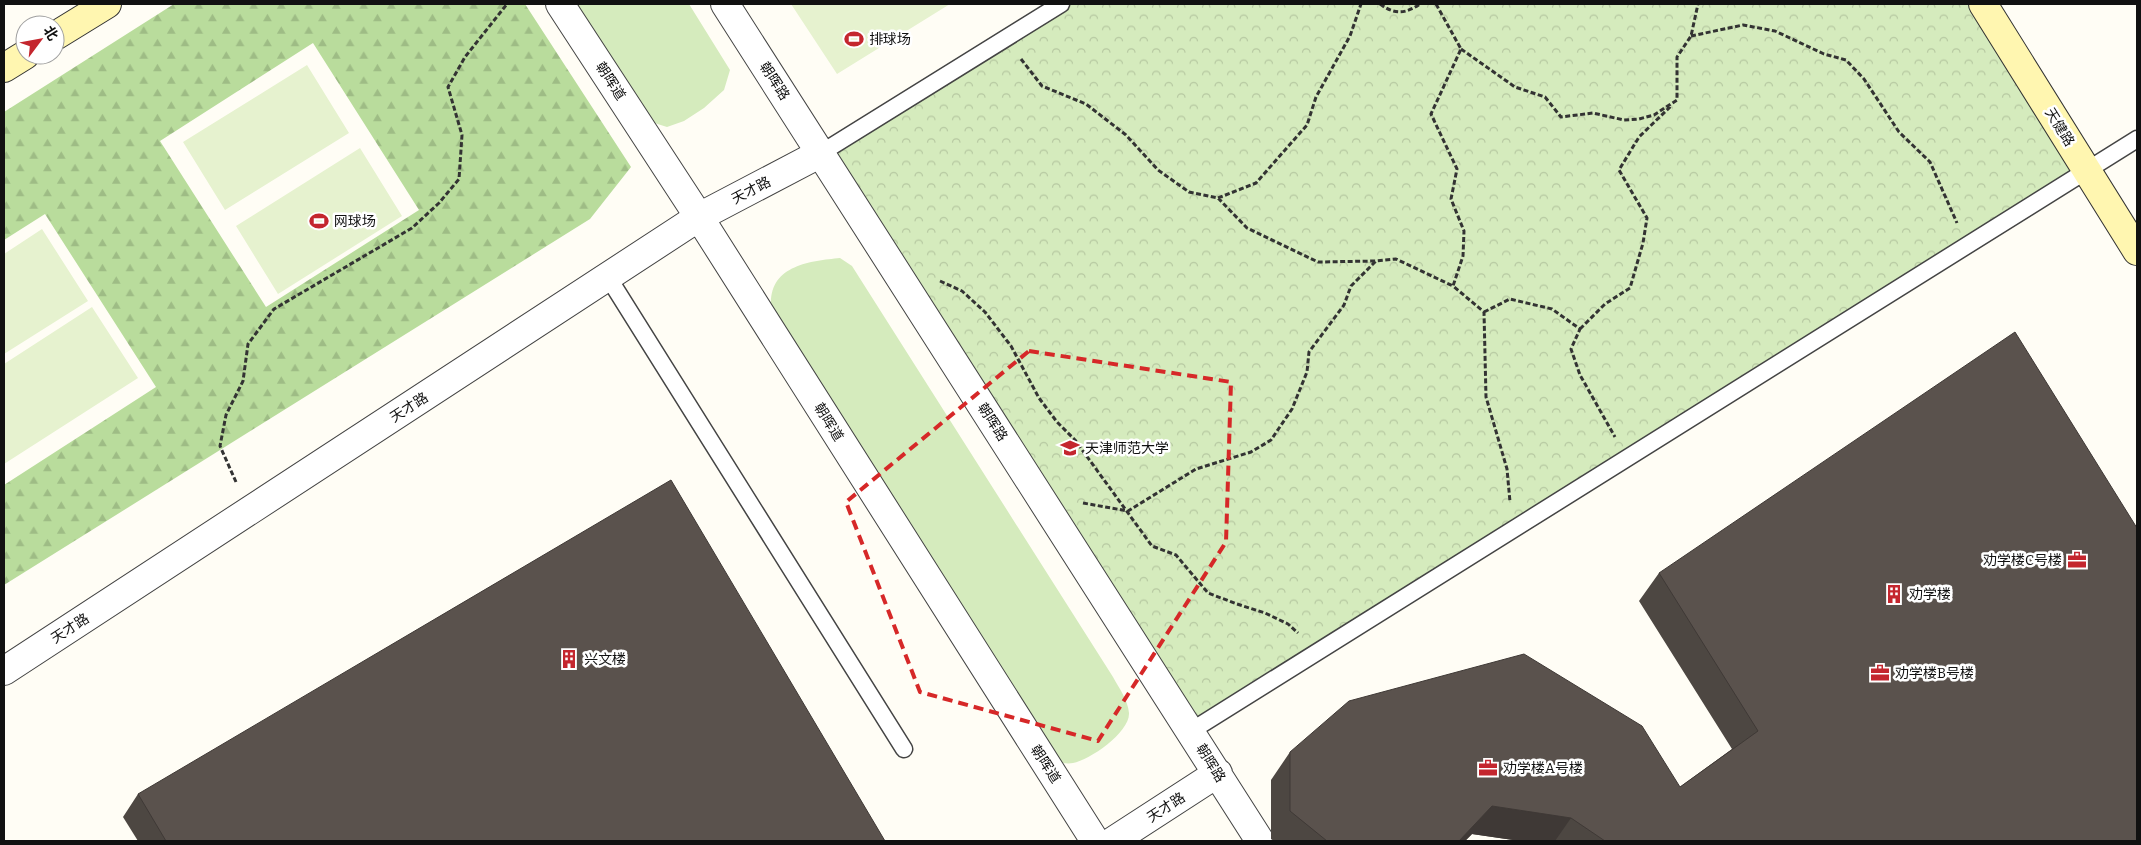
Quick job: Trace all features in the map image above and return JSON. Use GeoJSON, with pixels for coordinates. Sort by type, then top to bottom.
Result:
{"type":"FeatureCollection","features":[{"type":"Feature","properties":{"kind":"street"},"geometry":{"type":"LineString","coordinates":[[65,30],[107,4]]}},
{"type":"Feature","properties":{"kind":"street","name":"朝晖道"},"geometry":{"type":"LineString","coordinates":[[560,4],[699,217],[1095,841]]}},
{"type":"Feature","properties":{"kind":"street","name":"朝晖路"},"geometry":{"type":"LineString","coordinates":[[725,4],[1260,841]]}},
{"type":"Feature","properties":{"kind":"street","name":"天健路"},"geometry":{"type":"LineString","coordinates":[[1983,4],[2137,251]]}},
{"type":"Feature","properties":{"kind":"street"},"geometry":{"type":"LineString","coordinates":[[4,68],[15,61]]}},
{"type":"Feature","properties":{"kind":"street","name":"天才路"},"geometry":{"type":"LineString","coordinates":[[4,671],[699,217],[821,153]]}},
{"type":"Feature","properties":{"kind":"street","name":"天才路"},"geometry":{"type":"LineString","coordinates":[[1113,841],[1218,773]]}},
{"type":"Feature","properties":{"kind":"lane"},"geometry":{"type":"LineString","coordinates":[[821,153],[1061,4]]}},
{"type":"Feature","properties":{"kind":"lane"},"geometry":{"type":"LineString","coordinates":[[1190,731],[2137,139]]}},
{"type":"Feature","properties":{"kind":"lane"},"geometry":{"type":"LineString","coordinates":[[608,277],[904,749]]}},
{"type":"Feature","properties":{"kind":"path"},"geometry":{"type":"LineString","coordinates":[[249,512],[220,446],[226,415],[243,381],[248,344],[274,309],[412,228],[439,203],[458,179],[462,135],[448,87],[465,57],[508,4]]}},
{"type":"Feature","properties":{"kind":"path"},"geometry":{"type":"LineString","coordinates":[[1004,39],[1042,86],[1086,104],[1126,135],[1158,170],[1189,192],[1218,198],[1256,183],[1308,125],[1316,97],[1350,36],[1361,4]]}},
{"type":"Feature","properties":{"kind":"path"},"geometry":{"type":"LineString","coordinates":[[1380,4],[1390,11],[1409,12],[1420,4]]}},
{"type":"Feature","properties":{"kind":"path"},"geometry":{"type":"LineString","coordinates":[[1436,4],[1462,49],[1516,86],[1545,97],[1561,117],[1593,113],[1624,120],[1639,119],[1654,115],[1677,100]]}},
{"type":"Feature","properties":{"kind":"path"},"geometry":{"type":"LineString","coordinates":[[1627,458],[1580,375],[1571,349],[1580,329],[1605,304],[1630,288],[1643,243],[1647,218],[1619,170],[1639,137],[1677,100],[1677,57],[1690,36],[1698,4]]}},
{"type":"Feature","properties":{"kind":"path"},"geometry":{"type":"LineString","coordinates":[[1690,36],[1744,25],[1775,32],[1824,54],[1846,60],[1864,79],[1899,132],[1930,162],[1967,245]]}},
{"type":"Feature","properties":{"kind":"path"},"geometry":{"type":"LineString","coordinates":[[1453,286],[1463,256],[1464,231],[1450,199],[1457,169],[1431,114],[1462,49]]}},
{"type":"Feature","properties":{"kind":"path"},"geometry":{"type":"LineString","coordinates":[[1218,198],[1247,228],[1318,262],[1396,259],[1453,286],[1484,312],[1486,397],[1507,469],[1512,530]]}},
{"type":"Feature","properties":{"kind":"path"},"geometry":{"type":"LineString","coordinates":[[1036,488],[1067,501],[1128,511],[1196,469],[1251,452],[1271,440],[1292,410],[1307,372],[1309,352],[1344,305],[1351,286],[1376,261]]}},
{"type":"Feature","properties":{"kind":"path"},"geometry":{"type":"LineString","coordinates":[[933,278],[962,291],[985,312],[1011,346],[1039,398],[1057,422],[1075,440],[1152,546],[1176,555],[1208,593],[1265,612],[1288,624],[1318,651]]}},
{"type":"Feature","properties":{"kind":"path"},"geometry":{"type":"LineString","coordinates":[[1484,312],[1510,299],[1552,309],[1580,329]]}},
{"type":"Feature","properties":{"kind":"highlighted area"},"geometry":{"type":"Polygon","coordinates":[[[1029,351],[1231,382],[1226,542],[1098,741],[920,692],[846,502],[1029,351]]]}},
{"type":"Feature","properties":{"kind":"green space"},"geometry":{"type":"Polygon","coordinates":[[[174,4],[525,4],[631,167],[590,219],[4,585],[4,485],[156,387],[45,214],[4,240],[4,112],[174,4]],[[313,43],[160,141],[266,307],[419,210],[313,43]]]}},
{"type":"Feature","properties":{"kind":"green space"},"geometry":{"type":"Polygon","coordinates":[[[570,4],[689,4],[730,70],[724,90],[704,108],[684,121],[667,127],[645,120],[570,4]]]}},
{"type":"Feature","properties":{"kind":"green space","name":"排球场"},"geometry":{"type":"Polygon","coordinates":[[[791,4],[950,4],[837,74],[791,4]]]}},
{"type":"Feature","properties":{"kind":"green space"},"geometry":{"type":"Polygon","coordinates":[[[1061,4],[1983,4],[2087,170],[1191,731],[821,153],[1061,4]]]}},
{"type":"Feature","properties":{"kind":"green space"},"geometry":{"type":"Polygon","coordinates":[[[307,65],[349,133],[225,210],[183,142],[307,65]]]}},
{"type":"Feature","properties":{"kind":"green space","name":"网球场"},"geometry":{"type":"Polygon","coordinates":[[[360,148],[402,216],[278,294],[236,226],[360,148]]]}},
{"type":"Feature","properties":{"kind":"green space"},"geometry":{"type":"Polygon","coordinates":[[[42,229],[88,301],[4,354],[4,254],[42,229]]]}},
{"type":"Feature","properties":{"kind":"green space"},"geometry":{"type":"Polygon","coordinates":[[[840,258],[852,266],[1123,694],[1129,713],[1128,720],[1108,744],[1089,757],[1073,763],[1057,762],[775,322],[771,305],[773,290],[778,280],[785,273],[805,264],[840,258]]]}},
{"type":"Feature","properties":{"kind":"green space"},"geometry":{"type":"Polygon","coordinates":[[[92,307],[138,378],[4,464],[4,364],[92,307]]]}},
{"type":"Feature","properties":{"kind":"building","name":"劝学楼"},"geometry":{"type":"Polygon","coordinates":[[[2015,332],[2137,528],[2137,841],[1605,841],[1571,818],[1492,806],[1459,841],[1327,841],[1290,811],[1290,752],[1349,701],[1524,654],[1642,726],[1680,787],[1758,731],[1659,573],[2015,332]]]}},
{"type":"Feature","properties":{"kind":"building","name":"兴文楼"},"geometry":{"type":"Polygon","coordinates":[[[671,480],[885,841],[166,841],[138,794],[671,480]]]}},
{"type":"Feature","properties":{"kind":"place","name":"排球场"},"geometry":{"type":"Point","coordinates":[854,39]}},
{"type":"Feature","properties":{"kind":"place","name":"网球场"},"geometry":{"type":"Point","coordinates":[319,221]}},
{"type":"Feature","properties":{"kind":"place","name":"天津师范大学"},"geometry":{"type":"Point","coordinates":[1070,448]}},
{"type":"Feature","properties":{"kind":"place","name":"劝学楼C号楼"},"geometry":{"type":"Point","coordinates":[2077,560]}},
{"type":"Feature","properties":{"kind":"place","name":"劝学楼"},"geometry":{"type":"Point","coordinates":[1894,594]}},
{"type":"Feature","properties":{"kind":"place","name":"兴文楼"},"geometry":{"type":"Point","coordinates":[569,659]}},
{"type":"Feature","properties":{"kind":"place","name":"劝学楼B号楼"},"geometry":{"type":"Point","coordinates":[1880,673]}},
{"type":"Feature","properties":{"kind":"place","name":"劝学楼A号楼"},"geometry":{"type":"Point","coordinates":[1488,768]}}]}
